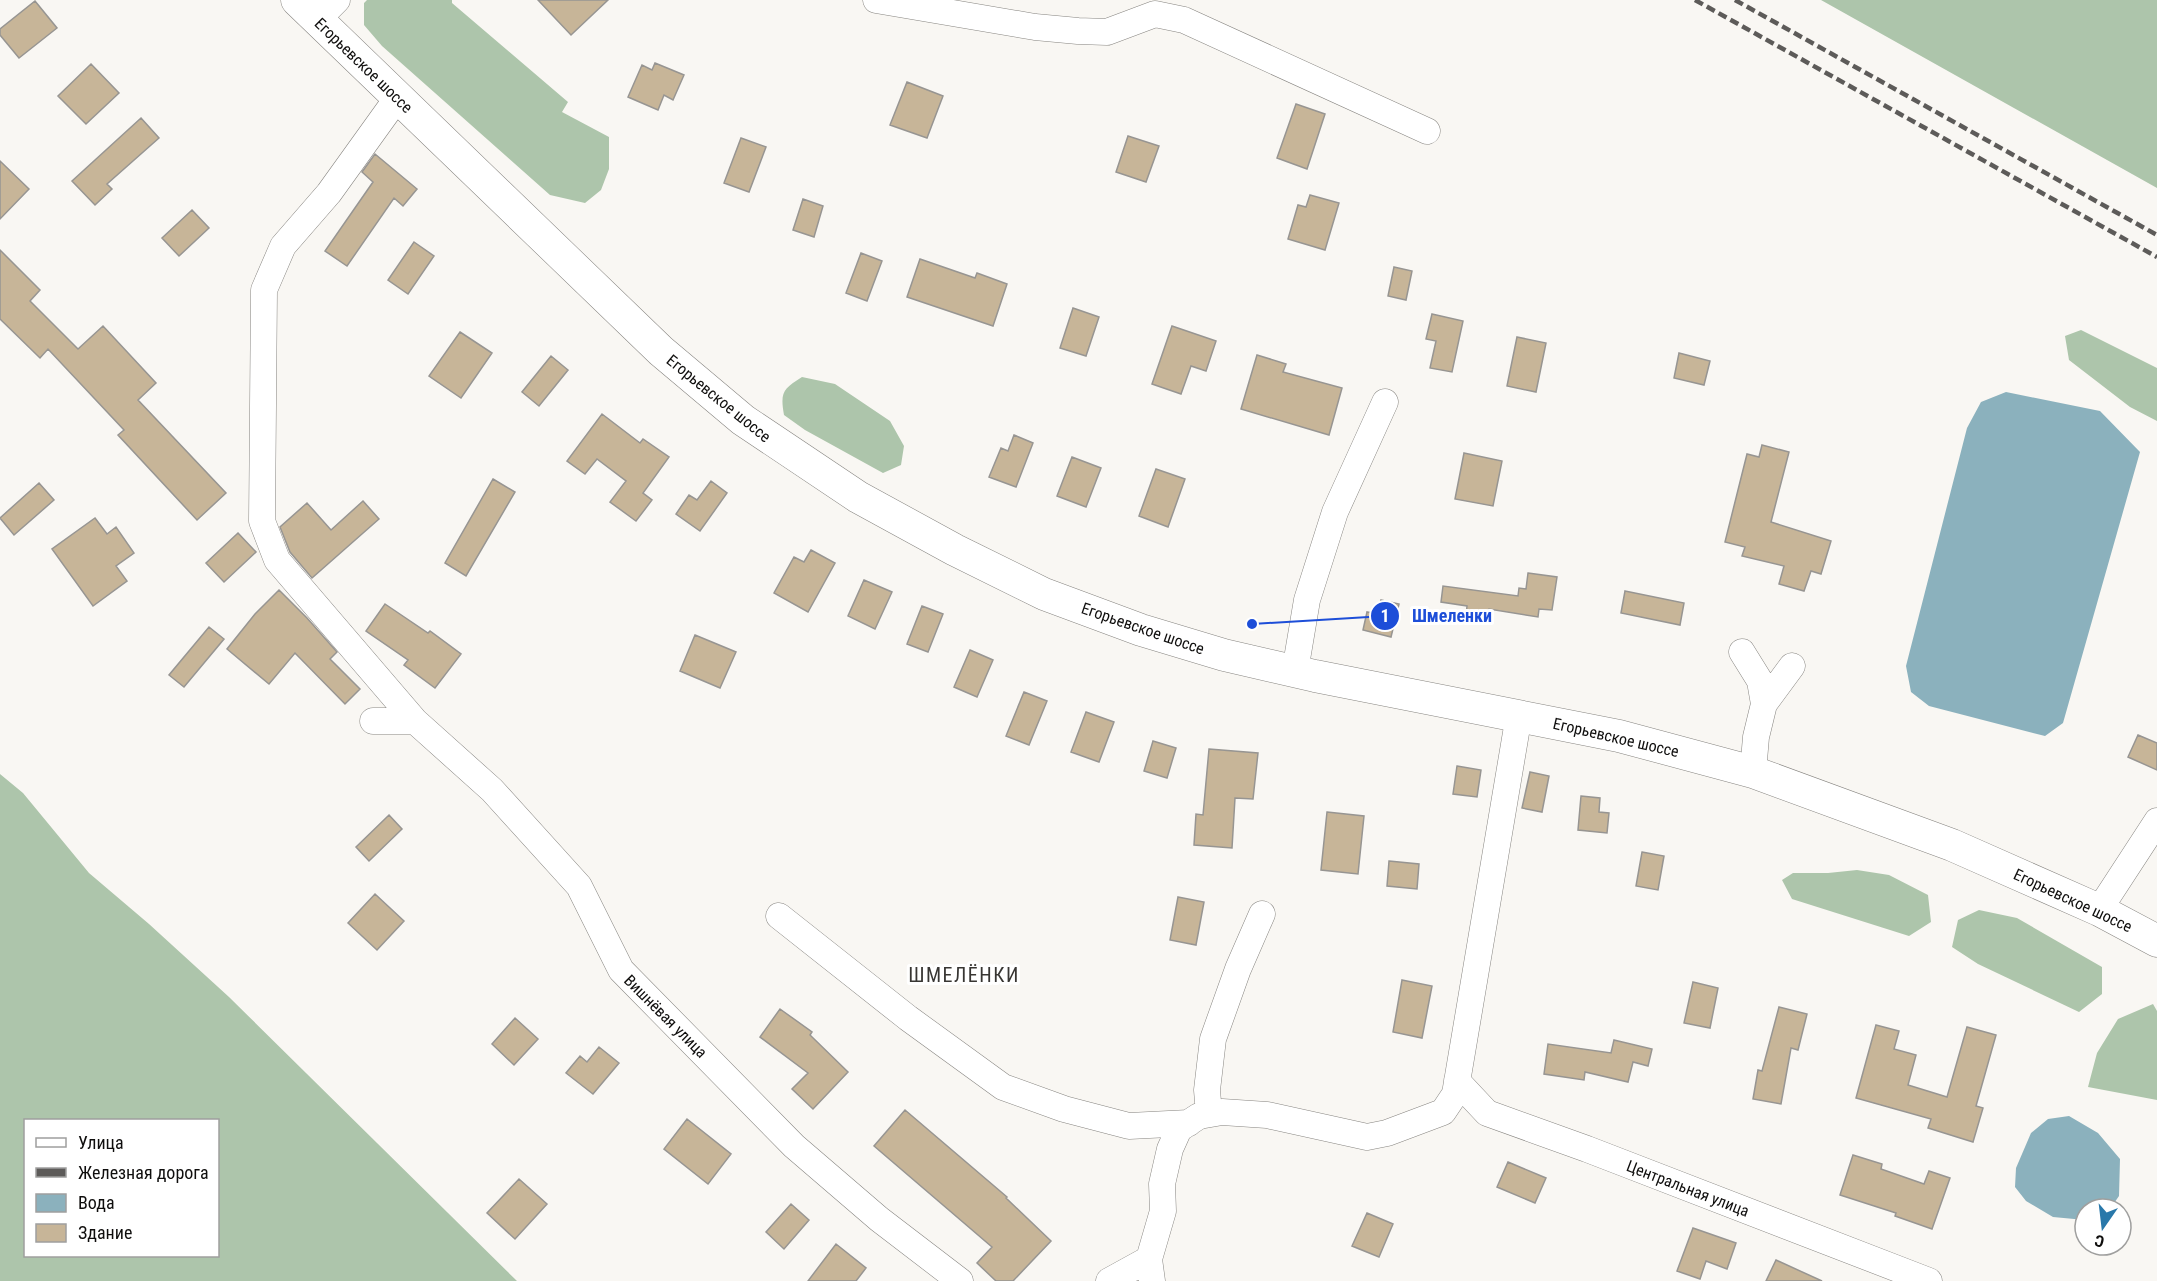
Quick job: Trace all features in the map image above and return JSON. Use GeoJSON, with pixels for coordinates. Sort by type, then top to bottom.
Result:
{"type":"FeatureCollection","features":[{"type":"Feature","properties":{"kind":"main road","name":"Егорьевское шоссе"},"geometry":{"type":"LineString","coordinates":[[317,7],[398,97],[661,351],[743,420],[838,484],[956,550],[1044,594],[1141,630],[1224,655],[1618,736],[1753,772],[1952,844],[2099,910],[2157,941]]}},
{"type":"Feature","properties":{"kind":"street"},"geometry":{"type":"LineString","coordinates":[[876,0],[988,20],[1107,33],[1155,14],[1184,20],[1427,131]]}},
{"type":"Feature","properties":{"kind":"street","name":"Вишнёвая улица"},"geometry":{"type":"LineString","coordinates":[[398,97],[329,193],[283,246],[264,290],[262,521],[276,560],[415,721],[492,790],[579,886],[621,970],[794,1146],[879,1219],[960,1281]]}},
{"type":"Feature","properties":{"kind":"street"},"geometry":{"type":"LineString","coordinates":[[1295,671],[1307,600],[1335,512],[1385,402]]}},
{"type":"Feature","properties":{"kind":"street"},"geometry":{"type":"LineString","coordinates":[[1742,652],[1760,681],[1764,704]]}},
{"type":"Feature","properties":{"kind":"street"},"geometry":{"type":"LineString","coordinates":[[1753,772],[1755,737],[1764,704],[1792,666]]}},
{"type":"Feature","properties":{"kind":"street"},"geometry":{"type":"LineString","coordinates":[[779,916],[908,1018],[1003,1087],[1064,1109],[1129,1126],[1199,1118],[1222,1112],[1267,1115],[1367,1137],[1387,1133],[1443,1112],[1455,1094],[1519,715]]}},
{"type":"Feature","properties":{"kind":"street"},"geometry":{"type":"LineString","coordinates":[[373,721],[415,721]]}},
{"type":"Feature","properties":{"kind":"street"},"geometry":{"type":"LineString","coordinates":[[2099,910],[2157,821]]}},
{"type":"Feature","properties":{"kind":"street"},"geometry":{"type":"LineString","coordinates":[[1109,1281],[1150,1270],[1163,1211],[1162,1184],[1170,1149],[1179,1129],[1199,1118],[1208,1090],[1213,1039],[1238,969],[1262,914]]}},
{"type":"Feature","properties":{"kind":"street","name":"Центральная улица"},"geometry":{"type":"LineString","coordinates":[[1457,1081],[1487,1113],[1587,1149],[1929,1281]]}},
{"type":"Feature","properties":{"kind":"green space"},"geometry":{"type":"Polygon","coordinates":[[[367,0],[452,0],[452,3],[568,102],[562,112],[609,137],[609,169],[601,190],[585,203],[550,195],[382,46],[364,25],[364,3],[367,0]]]}},
{"type":"Feature","properties":{"kind":"green space"},"geometry":{"type":"Polygon","coordinates":[[[1821,0],[2157,0],[2157,188],[1821,0]]]}},
{"type":"Feature","properties":{"kind":"green space"},"geometry":{"type":"Polygon","coordinates":[[[2081,330],[2157,368],[2157,421],[2130,407],[2069,360],[2065,336],[2081,330]]]}},
{"type":"Feature","properties":{"kind":"green space"},"geometry":{"type":"Polygon","coordinates":[[[802,377],[835,384],[890,421],[904,446],[901,465],[883,473],[805,430],[784,415],[782,401],[784,392],[802,377]]]}},
{"type":"Feature","properties":{"kind":"green space"},"geometry":{"type":"Polygon","coordinates":[[[0,774],[23,793],[89,873],[229,997],[517,1281],[0,1281],[0,774]]]}},
{"type":"Feature","properties":{"kind":"green space"},"geometry":{"type":"Polygon","coordinates":[[[1857,870],[1889,875],[1928,895],[1931,922],[1909,936],[1792,899],[1782,880],[1793,873],[1857,870]]]}},
{"type":"Feature","properties":{"kind":"green space"},"geometry":{"type":"Polygon","coordinates":[[[1979,910],[2017,918],[2102,967],[2102,994],[2079,1012],[1978,964],[1952,947],[1958,920],[1979,910]]]}},
{"type":"Feature","properties":{"kind":"green space"},"geometry":{"type":"Polygon","coordinates":[[[2153,1004],[2157,1011],[2157,1100],[2088,1087],[2097,1053],[2118,1019],[2153,1004]]]}},
{"type":"Feature","properties":{"kind":"water"},"geometry":{"type":"Polygon","coordinates":[[[2006,392],[2100,411],[2140,452],[2063,723],[2045,736],[1929,706],[1911,692],[1906,666],[1967,428],[1981,402],[2006,392]]]}},
{"type":"Feature","properties":{"kind":"water"},"geometry":{"type":"Polygon","coordinates":[[[2069,1116],[2098,1133],[2120,1159],[2118,1197],[2073,1197],[2073,1219],[2053,1217],[2026,1201],[2015,1187],[2016,1168],[2031,1133],[2048,1119],[2069,1116]]]}},
{"type":"Feature","properties":{"kind":"building"},"geometry":{"type":"Polygon","coordinates":[[[538,0],[608,0],[571,35],[538,0]]]}},
{"type":"Feature","properties":{"kind":"building"},"geometry":{"type":"Polygon","coordinates":[[[35,1],[57,28],[19,58],[0,35],[0,29],[35,1]]]}},
{"type":"Feature","properties":{"kind":"building"},"geometry":{"type":"Polygon","coordinates":[[[655,63],[684,75],[673,100],[664,95],[658,110],[628,97],[642,65],[652,70],[655,63]]]}},
{"type":"Feature","properties":{"kind":"building"},"geometry":{"type":"Polygon","coordinates":[[[91,64],[119,93],[86,124],[58,96],[91,64]]]}},
{"type":"Feature","properties":{"kind":"building"},"geometry":{"type":"Polygon","coordinates":[[[907,82],[943,96],[927,138],[890,125],[907,82]]]}},
{"type":"Feature","properties":{"kind":"building"},"geometry":{"type":"Polygon","coordinates":[[[1296,104],[1325,114],[1307,169],[1277,158],[1296,104]]]}},
{"type":"Feature","properties":{"kind":"building"},"geometry":{"type":"Polygon","coordinates":[[[141,118],[159,138],[107,184],[112,189],[95,205],[72,181],[141,118]]]}},
{"type":"Feature","properties":{"kind":"building"},"geometry":{"type":"Polygon","coordinates":[[[1128,136],[1159,146],[1146,182],[1116,172],[1128,136]]]}},
{"type":"Feature","properties":{"kind":"building"},"geometry":{"type":"Polygon","coordinates":[[[741,138],[766,147],[749,192],[724,183],[741,138]]]}},
{"type":"Feature","properties":{"kind":"building"},"geometry":{"type":"Polygon","coordinates":[[[375,154],[417,189],[403,206],[394,198],[347,266],[325,251],[373,182],[362,172],[375,154]]]}},
{"type":"Feature","properties":{"kind":"building"},"geometry":{"type":"Polygon","coordinates":[[[0,161],[29,189],[0,219],[0,161]]]}},
{"type":"Feature","properties":{"kind":"building"},"geometry":{"type":"Polygon","coordinates":[[[1310,195],[1339,203],[1325,250],[1288,239],[1298,205],[1306,207],[1310,195]]]}},
{"type":"Feature","properties":{"kind":"building"},"geometry":{"type":"Polygon","coordinates":[[[803,199],[823,206],[814,237],[793,230],[803,199]]]}},
{"type":"Feature","properties":{"kind":"building"},"geometry":{"type":"Polygon","coordinates":[[[192,210],[209,228],[179,256],[162,238],[192,210]]]}},
{"type":"Feature","properties":{"kind":"building"},"geometry":{"type":"Polygon","coordinates":[[[414,242],[434,256],[408,294],[388,280],[414,242]]]}},
{"type":"Feature","properties":{"kind":"building"},"geometry":{"type":"Polygon","coordinates":[[[0,250],[40,290],[30,301],[78,349],[103,326],[156,383],[138,400],[226,493],[197,520],[118,435],[124,430],[48,349],[40,358],[0,319],[0,250]]]}},
{"type":"Feature","properties":{"kind":"building"},"geometry":{"type":"Polygon","coordinates":[[[861,253],[882,261],[867,301],[846,293],[861,253]]]}},
{"type":"Feature","properties":{"kind":"building"},"geometry":{"type":"Polygon","coordinates":[[[920,259],[975,278],[977,273],[1007,284],[993,326],[907,297],[920,259]]]}},
{"type":"Feature","properties":{"kind":"building"},"geometry":{"type":"Polygon","coordinates":[[[1394,267],[1412,271],[1406,300],[1388,296],[1394,267]]]}},
{"type":"Feature","properties":{"kind":"building"},"geometry":{"type":"Polygon","coordinates":[[[1073,308],[1099,317],[1086,356],[1060,348],[1073,308]]]}},
{"type":"Feature","properties":{"kind":"building"},"geometry":{"type":"Polygon","coordinates":[[[1432,314],[1463,321],[1452,372],[1430,368],[1436,341],[1426,339],[1432,314]]]}},
{"type":"Feature","properties":{"kind":"building"},"geometry":{"type":"Polygon","coordinates":[[[1172,326],[1216,341],[1206,371],[1191,366],[1181,394],[1152,384],[1172,326]]]}},
{"type":"Feature","properties":{"kind":"building"},"geometry":{"type":"Polygon","coordinates":[[[460,332],[492,353],[461,398],[429,376],[460,332]]]}},
{"type":"Feature","properties":{"kind":"building"},"geometry":{"type":"Polygon","coordinates":[[[1517,337],[1546,343],[1536,392],[1507,386],[1517,337]]]}},
{"type":"Feature","properties":{"kind":"building"},"geometry":{"type":"Polygon","coordinates":[[[1679,353],[1710,361],[1704,385],[1674,378],[1679,353]]]}},
{"type":"Feature","properties":{"kind":"building"},"geometry":{"type":"Polygon","coordinates":[[[1257,355],[1286,364],[1283,372],[1342,388],[1329,435],[1241,409],[1257,355]]]}},
{"type":"Feature","properties":{"kind":"building"},"geometry":{"type":"Polygon","coordinates":[[[551,356],[568,370],[539,406],[522,392],[551,356]]]}},
{"type":"Feature","properties":{"kind":"building"},"geometry":{"type":"Polygon","coordinates":[[[602,414],[640,443],[643,439],[669,457],[643,493],[652,500],[636,521],[610,502],[626,481],[597,459],[585,474],[567,461],[602,414]]]}},
{"type":"Feature","properties":{"kind":"building"},"geometry":{"type":"Polygon","coordinates":[[[1014,435],[1033,443],[1016,487],[989,477],[1001,448],[1008,451],[1014,435]]]}},
{"type":"Feature","properties":{"kind":"building"},"geometry":{"type":"Polygon","coordinates":[[[1762,445],[1789,452],[1771,522],[1831,541],[1821,574],[1811,571],[1804,591],[1779,584],[1784,566],[1742,556],[1745,547],[1725,542],[1747,454],[1759,457],[1762,445]]]}},
{"type":"Feature","properties":{"kind":"building"},"geometry":{"type":"Polygon","coordinates":[[[1464,453],[1502,461],[1493,506],[1455,499],[1464,453]]]}},
{"type":"Feature","properties":{"kind":"building"},"geometry":{"type":"Polygon","coordinates":[[[1072,457],[1101,468],[1086,507],[1057,496],[1072,457]]]}},
{"type":"Feature","properties":{"kind":"building"},"geometry":{"type":"Polygon","coordinates":[[[1156,469],[1185,479],[1168,527],[1139,516],[1156,469]]]}},
{"type":"Feature","properties":{"kind":"building"},"geometry":{"type":"Polygon","coordinates":[[[493,479],[515,492],[466,576],[445,563],[493,479]]]}},
{"type":"Feature","properties":{"kind":"building"},"geometry":{"type":"Polygon","coordinates":[[[711,481],[727,493],[700,531],[676,514],[689,495],[697,500],[711,481]]]}},
{"type":"Feature","properties":{"kind":"building"},"geometry":{"type":"Polygon","coordinates":[[[39,483],[54,500],[14,535],[0,518],[39,483]]]}},
{"type":"Feature","properties":{"kind":"building"},"geometry":{"type":"Polygon","coordinates":[[[363,501],[379,519],[312,578],[290,552],[280,527],[307,503],[331,530],[363,501]]]}},
{"type":"Feature","properties":{"kind":"building"},"geometry":{"type":"Polygon","coordinates":[[[95,518],[107,534],[116,527],[134,553],[116,566],[127,581],[93,606],[52,549],[95,518]]]}},
{"type":"Feature","properties":{"kind":"building"},"geometry":{"type":"Polygon","coordinates":[[[238,533],[256,552],[224,582],[206,563],[238,533]]]}},
{"type":"Feature","properties":{"kind":"building"},"geometry":{"type":"Polygon","coordinates":[[[811,550],[835,563],[808,612],[774,593],[794,557],[804,562],[811,550]]]}},
{"type":"Feature","properties":{"kind":"building"},"geometry":{"type":"Polygon","coordinates":[[[1528,573],[1557,577],[1552,610],[1539,609],[1538,617],[1489,609],[1487,620],[1466,617],[1467,606],[1441,602],[1443,586],[1518,596],[1519,588],[1526,589],[1528,573]]]}},
{"type":"Feature","properties":{"kind":"building"},"geometry":{"type":"Polygon","coordinates":[[[864,580],[892,592],[875,629],[848,616],[864,580]]]}},
{"type":"Feature","properties":{"kind":"building"},"geometry":{"type":"Polygon","coordinates":[[[279,590],[337,652],[330,659],[360,689],[345,704],[295,653],[269,684],[227,649],[255,614],[279,590]]]}},
{"type":"Feature","properties":{"kind":"building"},"geometry":{"type":"Polygon","coordinates":[[[1625,591],[1684,603],[1680,625],[1621,613],[1625,591]]]}},
{"type":"Feature","properties":{"kind":"building"},"geometry":{"type":"Polygon","coordinates":[[[1381,600],[1399,604],[1391,637],[1363,630],[1367,612],[1377,614],[1381,600]]]}},
{"type":"Feature","properties":{"kind":"building"},"geometry":{"type":"Polygon","coordinates":[[[385,604],[428,633],[430,631],[461,654],[435,688],[404,665],[408,660],[366,631],[385,604]]]}},
{"type":"Feature","properties":{"kind":"building"},"geometry":{"type":"Polygon","coordinates":[[[922,606],[943,614],[928,652],[907,644],[922,606]]]}},
{"type":"Feature","properties":{"kind":"building"},"geometry":{"type":"Polygon","coordinates":[[[209,627],[224,639],[184,687],[169,675],[209,627]]]}},
{"type":"Feature","properties":{"kind":"building"},"geometry":{"type":"Polygon","coordinates":[[[695,635],[736,652],[720,688],[680,671],[695,635]]]}},
{"type":"Feature","properties":{"kind":"building"},"geometry":{"type":"Polygon","coordinates":[[[970,650],[993,660],[977,697],[954,687],[970,650]]]}},
{"type":"Feature","properties":{"kind":"building"},"geometry":{"type":"Polygon","coordinates":[[[1024,692],[1047,701],[1029,745],[1006,736],[1024,692]]]}},
{"type":"Feature","properties":{"kind":"building"},"geometry":{"type":"Polygon","coordinates":[[[1086,712],[1114,722],[1099,762],[1071,752],[1086,712]]]}},
{"type":"Feature","properties":{"kind":"building"},"geometry":{"type":"Polygon","coordinates":[[[2138,735],[2157,743],[2157,770],[2128,757],[2138,735]]]}},
{"type":"Feature","properties":{"kind":"building"},"geometry":{"type":"Polygon","coordinates":[[[1153,741],[1176,748],[1167,778],[1144,771],[1153,741]]]}},
{"type":"Feature","properties":{"kind":"building"},"geometry":{"type":"Polygon","coordinates":[[[1209,749],[1258,753],[1253,799],[1235,798],[1232,848],[1194,845],[1196,814],[1203,815],[1209,749]]]}},
{"type":"Feature","properties":{"kind":"building"},"geometry":{"type":"Polygon","coordinates":[[[1457,766],[1481,770],[1477,797],[1453,794],[1457,766]]]}},
{"type":"Feature","properties":{"kind":"building"},"geometry":{"type":"Polygon","coordinates":[[[1530,772],[1549,776],[1542,812],[1522,808],[1530,772]]]}},
{"type":"Feature","properties":{"kind":"building"},"geometry":{"type":"Polygon","coordinates":[[[1581,796],[1600,798],[1599,812],[1609,813],[1607,833],[1578,830],[1581,796]]]}},
{"type":"Feature","properties":{"kind":"building"},"geometry":{"type":"Polygon","coordinates":[[[1327,812],[1364,816],[1358,874],[1321,870],[1327,812]]]}},
{"type":"Feature","properties":{"kind":"building"},"geometry":{"type":"Polygon","coordinates":[[[389,815],[402,829],[369,861],[356,847],[389,815]]]}},
{"type":"Feature","properties":{"kind":"building"},"geometry":{"type":"Polygon","coordinates":[[[1642,852],[1664,856],[1658,890],[1636,886],[1642,852]]]}},
{"type":"Feature","properties":{"kind":"building"},"geometry":{"type":"Polygon","coordinates":[[[1389,861],[1419,864],[1417,889],[1387,886],[1389,861]]]}},
{"type":"Feature","properties":{"kind":"building"},"geometry":{"type":"Polygon","coordinates":[[[375,894],[404,921],[377,950],[348,923],[375,894]]]}},
{"type":"Feature","properties":{"kind":"building"},"geometry":{"type":"Polygon","coordinates":[[[1178,897],[1204,902],[1196,945],[1170,940],[1178,897]]]}},
{"type":"Feature","properties":{"kind":"building"},"geometry":{"type":"Polygon","coordinates":[[[1402,980],[1432,986],[1422,1038],[1393,1032],[1402,980]]]}},
{"type":"Feature","properties":{"kind":"building"},"geometry":{"type":"Polygon","coordinates":[[[1693,982],[1718,988],[1710,1028],[1684,1023],[1693,982]]]}},
{"type":"Feature","properties":{"kind":"building"},"geometry":{"type":"Polygon","coordinates":[[[1779,1007],[1807,1014],[1798,1050],[1791,1048],[1781,1104],[1753,1099],[1758,1070],[1762,1071],[1779,1007]]]}},
{"type":"Feature","properties":{"kind":"building"},"geometry":{"type":"Polygon","coordinates":[[[780,1009],[812,1032],[810,1035],[848,1072],[813,1109],[792,1089],[808,1073],[760,1037],[780,1009]]]}},
{"type":"Feature","properties":{"kind":"building"},"geometry":{"type":"Polygon","coordinates":[[[515,1018],[538,1039],[514,1065],[492,1044],[515,1018]]]}},
{"type":"Feature","properties":{"kind":"building"},"geometry":{"type":"Polygon","coordinates":[[[1876,1025],[1899,1031],[1894,1049],[1916,1055],[1908,1085],[1947,1097],[1967,1027],[1996,1035],[1976,1106],[1983,1108],[1973,1142],[1928,1128],[1931,1119],[1856,1098],[1876,1025]]]}},
{"type":"Feature","properties":{"kind":"building"},"geometry":{"type":"Polygon","coordinates":[[[1614,1040],[1652,1049],[1648,1066],[1633,1062],[1628,1082],[1585,1072],[1584,1080],[1544,1074],[1548,1044],[1611,1053],[1614,1040]]]}},
{"type":"Feature","properties":{"kind":"building"},"geometry":{"type":"Polygon","coordinates":[[[599,1047],[619,1063],[593,1094],[566,1073],[580,1056],[587,1062],[599,1047]]]}},
{"type":"Feature","properties":{"kind":"building"},"geometry":{"type":"Polygon","coordinates":[[[905,1110],[1007,1197],[1051,1241],[1013,1281],[996,1281],[977,1263],[992,1247],[874,1146],[905,1110]]]}},
{"type":"Feature","properties":{"kind":"building"},"geometry":{"type":"Polygon","coordinates":[[[687,1119],[731,1154],[708,1184],[664,1149],[687,1119]]]}},
{"type":"Feature","properties":{"kind":"building"},"geometry":{"type":"Polygon","coordinates":[[[1853,1155],[1882,1164],[1881,1169],[1924,1184],[1929,1171],[1950,1178],[1932,1229],[1895,1216],[1896,1213],[1840,1195],[1853,1155]]]}},
{"type":"Feature","properties":{"kind":"building"},"geometry":{"type":"Polygon","coordinates":[[[1508,1162],[1546,1178],[1535,1203],[1497,1187],[1508,1162]]]}},
{"type":"Feature","properties":{"kind":"building"},"geometry":{"type":"Polygon","coordinates":[[[519,1179],[547,1204],[515,1239],[487,1213],[519,1179]]]}},
{"type":"Feature","properties":{"kind":"building"},"geometry":{"type":"Polygon","coordinates":[[[791,1204],[809,1220],[784,1249],[766,1232],[791,1204]]]}},
{"type":"Feature","properties":{"kind":"building"},"geometry":{"type":"Polygon","coordinates":[[[1367,1213],[1393,1224],[1379,1257],[1352,1246],[1367,1213]]]}},
{"type":"Feature","properties":{"kind":"building"},"geometry":{"type":"Polygon","coordinates":[[[1693,1228],[1736,1243],[1727,1269],[1706,1261],[1700,1279],[1677,1271],[1693,1228]]]}},
{"type":"Feature","properties":{"kind":"building"},"geometry":{"type":"Polygon","coordinates":[[[836,1244],[866,1268],[856,1281],[808,1281],[836,1244]]]}},
{"type":"Feature","properties":{"kind":"building"},"geometry":{"type":"Polygon","coordinates":[[[1776,1260],[1822,1281],[1766,1281],[1776,1260]]]}},
{"type":"Feature","properties":{"kind":"railway"},"geometry":{"type":"LineString","coordinates":[[1695,0],[2157,257]]}},
{"type":"Feature","properties":{"kind":"railway"},"geometry":{"type":"LineString","coordinates":[[1735,0],[2157,235]]}},
{"type":"Feature","properties":{"kind":"place","name":"Шмеленки"},"geometry":{"type":"Point","coordinates":[1252,624]}},
{"type":"Feature","properties":{"kind":"district","name":"ШМЕЛЁНКИ"},"geometry":{"type":"Point","coordinates":[964,975]}}]}
